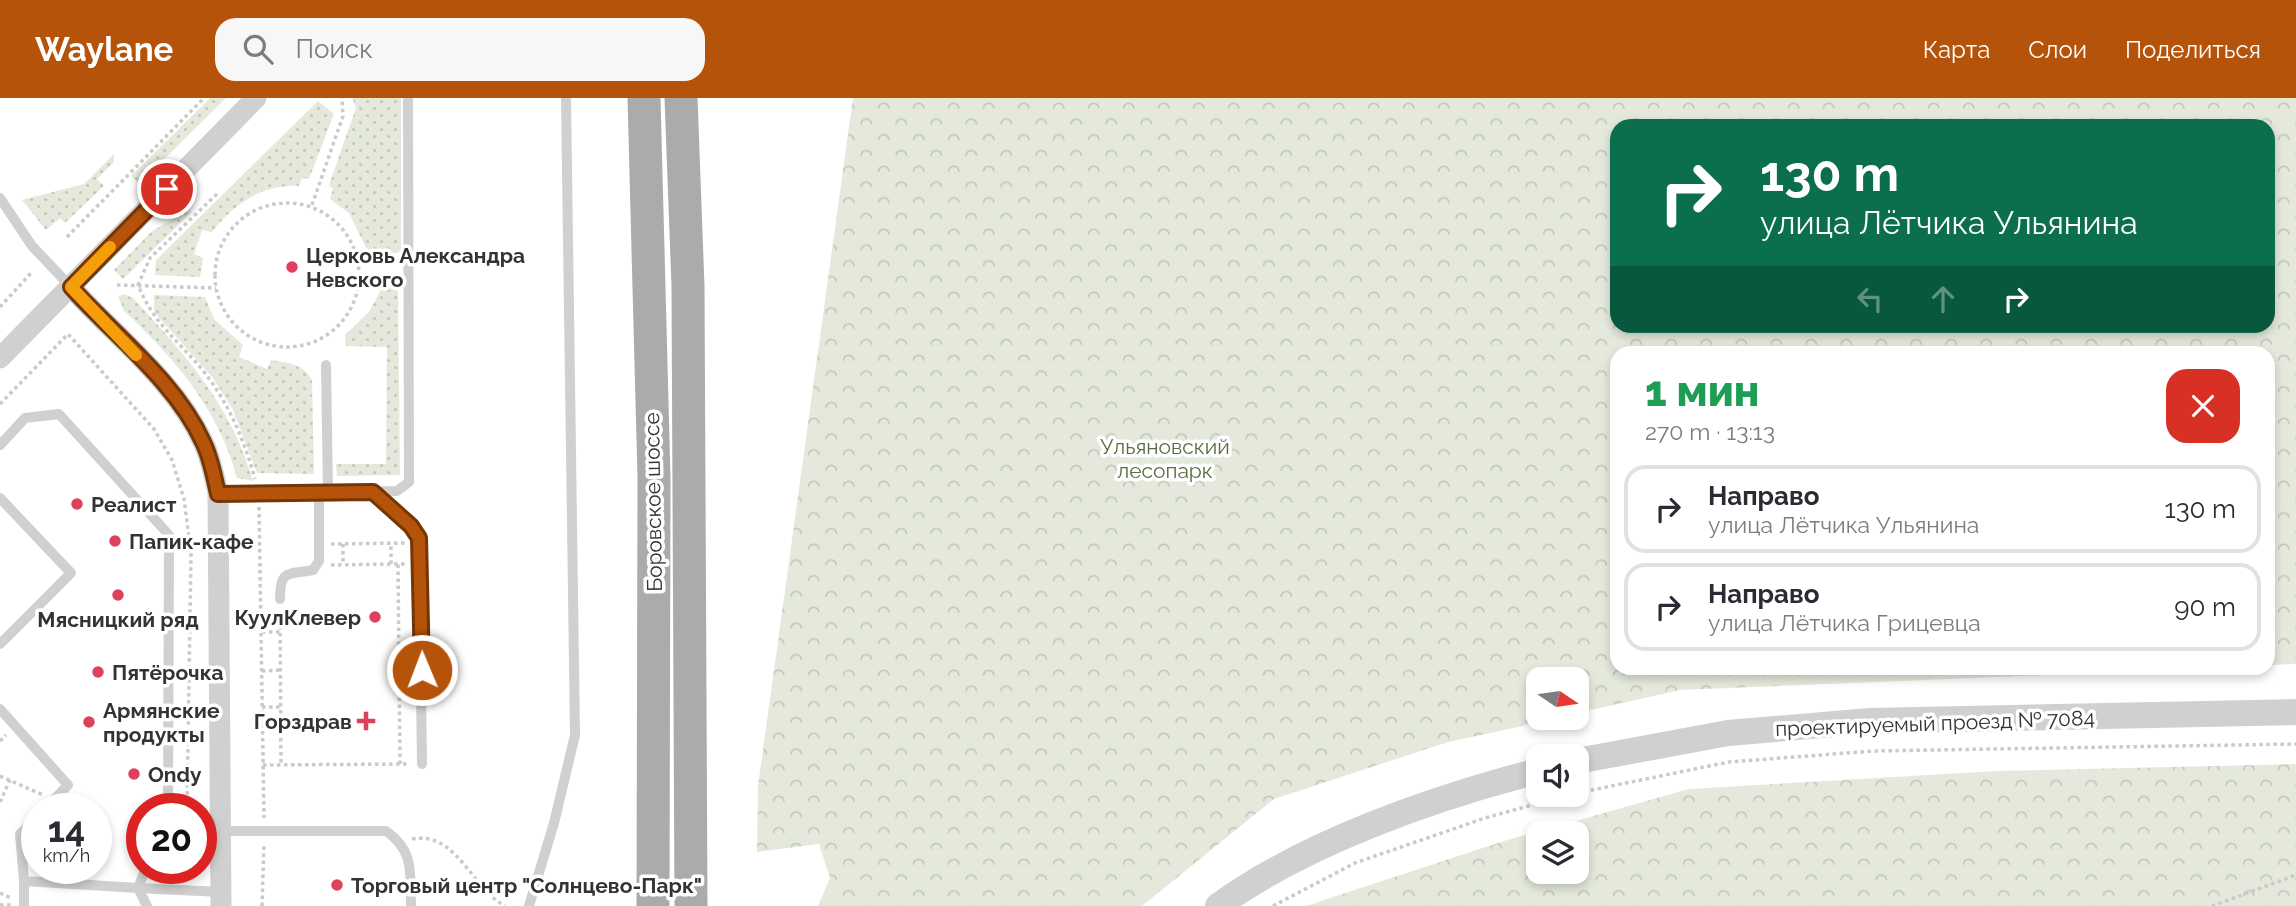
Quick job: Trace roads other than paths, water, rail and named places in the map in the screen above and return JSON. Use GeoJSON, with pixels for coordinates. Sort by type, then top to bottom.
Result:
{"type":"FeatureCollection","features":[{"type":"Feature","properties":{"kind":"main road","name":"Боровское шоссе"},"geometry":{"type":"LineString","coordinates":[[644,98],[654,478],[653,906]]}},
{"type":"Feature","properties":{"kind":"main road","name":"Боровское шоссе"},"geometry":{"type":"LineString","coordinates":[[681,98],[688,326],[691,905]]}},
{"type":"Feature","properties":{"kind":"street"},"geometry":{"type":"LineString","coordinates":[[0,358],[256,98]]}},
{"type":"Feature","properties":{"kind":"street"},"geometry":{"type":"LineString","coordinates":[[71,287],[147,366],[191,420],[207,452],[218,494],[221,899]]}},
{"type":"Feature","properties":{"kind":"street","name":"проектируемый проезд № 7084"},"geometry":{"type":"LineString","coordinates":[[1589,759],[1728,733],[1870,722],[2296,712]]}},
{"type":"Feature","properties":{"kind":"street"},"geometry":{"type":"LineString","coordinates":[[1218,906],[1339,838],[1465,790],[1526,774]]}},
{"type":"Feature","properties":{"kind":"lane"},"geometry":{"type":"LineString","coordinates":[[218,494],[397,491],[409,482],[408,98]]}},
{"type":"Feature","properties":{"kind":"lane"},"geometry":{"type":"LineString","coordinates":[[529,906],[554,823],[575,735],[566,98]]}},
{"type":"Feature","properties":{"kind":"lane"},"geometry":{"type":"LineString","coordinates":[[0,198],[32,246],[71,287]]}},
{"type":"Feature","properties":{"kind":"lane"},"geometry":{"type":"LineString","coordinates":[[280,599],[281,584],[286,575],[293,571],[313,570],[318,565],[324,493],[326,365]]}},
{"type":"Feature","properties":{"kind":"lane"},"geometry":{"type":"LineString","coordinates":[[0,445],[25,418],[59,414],[169,535],[169,793]]}},
{"type":"Feature","properties":{"kind":"lane"},"geometry":{"type":"LineString","coordinates":[[373,492],[411,526],[420,543],[422,764]]}},
{"type":"Feature","properties":{"kind":"lane"},"geometry":{"type":"LineString","coordinates":[[0,498],[71,573],[0,644]]}},
{"type":"Feature","properties":{"kind":"lane"},"geometry":{"type":"LineString","coordinates":[[0,709],[68,785],[61,793]]}},
{"type":"Feature","properties":{"kind":"lane"},"geometry":{"type":"LineString","coordinates":[[220,831],[386,831],[401,841],[408,856],[411,906]]}},
{"type":"Feature","properties":{"kind":"lane"},"geometry":{"type":"LineString","coordinates":[[24,884],[24,906]]}},
{"type":"Feature","properties":{"kind":"lane"},"geometry":{"type":"LineString","coordinates":[[73,884],[138,888],[221,899]]}},
{"type":"Feature","properties":{"kind":"lane"},"geometry":{"type":"LineString","coordinates":[[140,884],[138,888],[147,906]]}},
{"type":"Feature","properties":{"kind":"place","name":"Церковь Александра Невского"},"geometry":{"type":"Point","coordinates":[292,267]}},
{"type":"Feature","properties":{"kind":"place","name":"Реалист"},"geometry":{"type":"Point","coordinates":[77,504]}},
{"type":"Feature","properties":{"kind":"place","name":"Папик-кафе"},"geometry":{"type":"Point","coordinates":[115,541]}},
{"type":"Feature","properties":{"kind":"place","name":"Мясницкий ряд"},"geometry":{"type":"Point","coordinates":[118,595]}},
{"type":"Feature","properties":{"kind":"place","name":"КуулКлевер"},"geometry":{"type":"Point","coordinates":[375,617]}},
{"type":"Feature","properties":{"kind":"place","name":"Пятёрочка"},"geometry":{"type":"Point","coordinates":[98,672]}},
{"type":"Feature","properties":{"kind":"place","name":"Горздрав"},"geometry":{"type":"Point","coordinates":[366,721]}},
{"type":"Feature","properties":{"kind":"place","name":"Армянские продукты"},"geometry":{"type":"Point","coordinates":[89,722]}},
{"type":"Feature","properties":{"kind":"place","name":"Ondy"},"geometry":{"type":"Point","coordinates":[134,774]}},
{"type":"Feature","properties":{"kind":"place","name":"Торговый центр \"Солнцево-Парк\""},"geometry":{"type":"Point","coordinates":[337,885]}},
{"type":"Feature","properties":{"kind":"park label","name":"Ульяновский лесопарк"},"geometry":{"type":"Point","coordinates":[1165,458]}}]}
